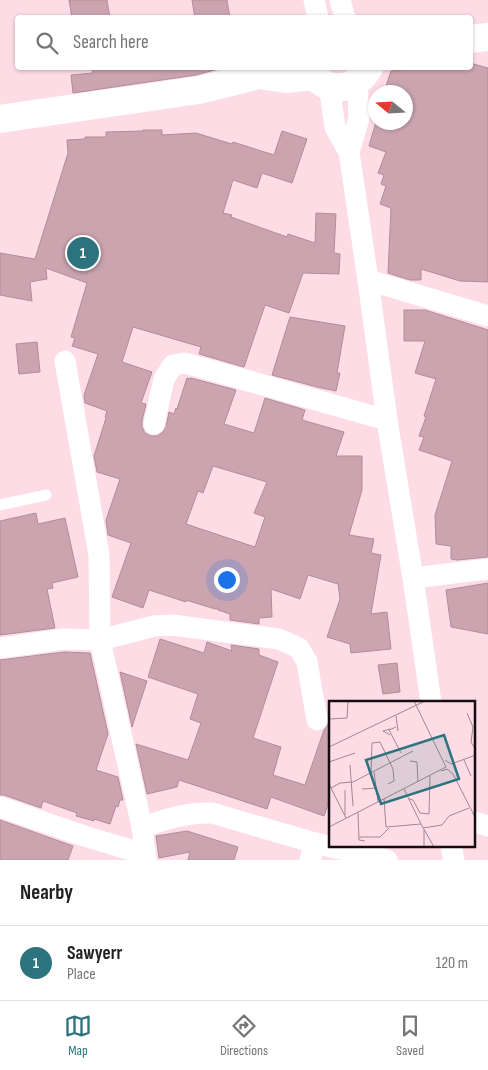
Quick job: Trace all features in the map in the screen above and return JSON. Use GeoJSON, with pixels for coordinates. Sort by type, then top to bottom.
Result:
{"type":"FeatureCollection","features":[{"type":"Feature","properties":{"kind":"street"},"geometry":{"type":"LineString","coordinates":[[314,0],[317,15]]}},
{"type":"Feature","properties":{"kind":"street"},"geometry":{"type":"LineString","coordinates":[[340,0],[345,15]]}},
{"type":"Feature","properties":{"kind":"street"},"geometry":{"type":"LineString","coordinates":[[473,39],[488,37]]}},
{"type":"Feature","properties":{"kind":"street"},"geometry":{"type":"LineString","coordinates":[[0,119],[199,90],[264,71],[285,79],[317,76],[338,88],[348,86],[366,71]]}},
{"type":"Feature","properties":{"kind":"street"},"geometry":{"type":"LineString","coordinates":[[349,152],[359,118],[366,71]]}},
{"type":"Feature","properties":{"kind":"street"},"geometry":{"type":"LineString","coordinates":[[317,76],[335,127],[349,152],[386,420],[413,578],[431,701]]}},
{"type":"Feature","properties":{"kind":"street"},"geometry":{"type":"LineString","coordinates":[[368,280],[488,316]]}},
{"type":"Feature","properties":{"kind":"street"},"geometry":{"type":"LineString","coordinates":[[0,807],[146,857],[142,828],[100,640],[99,555],[65,362]]}},
{"type":"Feature","properties":{"kind":"street"},"geometry":{"type":"LineString","coordinates":[[154,424],[164,379],[173,365],[185,363],[386,420]]}},
{"type":"Feature","properties":{"kind":"street"},"geometry":{"type":"LineString","coordinates":[[413,578],[488,569]]}},
{"type":"Feature","properties":{"kind":"street"},"geometry":{"type":"LineString","coordinates":[[0,648],[63,639],[100,640],[154,626],[172,625],[279,639],[299,648],[307,662],[317,720]]}},
{"type":"Feature","properties":{"kind":"street"},"geometry":{"type":"LineString","coordinates":[[142,828],[184,815],[198,812],[212,813],[312,851],[387,860]]}},
{"type":"Feature","properties":{"kind":"lane"},"geometry":{"type":"LineString","coordinates":[[0,505],[46,495]]}},
{"type":"Feature","properties":{"kind":"building"},"geometry":{"type":"Polygon","coordinates":[[[69,0],[107,0],[110,15],[72,15],[69,0]]]}},
{"type":"Feature","properties":{"kind":"building"},"geometry":{"type":"Polygon","coordinates":[[[192,0],[227,0],[230,15],[194,15],[192,0]]]}},
{"type":"Feature","properties":{"kind":"building"},"geometry":{"type":"Polygon","coordinates":[[[473,64],[488,68],[488,282],[460,281],[421,269],[421,280],[410,280],[388,273],[391,208],[380,204],[386,186],[381,184],[384,175],[378,173],[386,152],[369,146],[374,130],[413,130],[413,85],[386,85],[391,71],[473,70],[473,64]]]}},
{"type":"Feature","properties":{"kind":"building"},"geometry":{"type":"Polygon","coordinates":[[[92,70],[214,70],[196,75],[73,93],[71,75],[93,73],[92,70]]]}},
{"type":"Feature","properties":{"kind":"building"},"geometry":{"type":"Polygon","coordinates":[[[162,130],[162,135],[196,133],[274,155],[282,131],[307,139],[292,183],[262,173],[257,188],[233,180],[223,213],[287,237],[288,234],[315,243],[316,213],[336,214],[334,253],[340,254],[339,274],[303,273],[289,313],[265,305],[244,367],[199,354],[201,347],[133,327],[122,362],[152,372],[141,403],[146,404],[142,427],[145,433],[151,436],[157,436],[163,432],[169,412],[174,414],[177,409],[187,378],[236,390],[224,424],[254,433],[265,398],[305,410],[302,420],[344,432],[336,456],[362,456],[362,490],[349,535],[374,539],[371,553],[381,555],[371,614],[387,612],[391,649],[351,653],[350,644],[327,637],[340,599],[338,584],[308,575],[300,599],[271,589],[272,617],[259,618],[259,624],[230,620],[230,614],[219,609],[186,600],[186,602],[149,590],[143,608],[112,597],[131,543],[108,535],[106,520],[120,479],[97,472],[94,456],[107,411],[85,403],[84,395],[98,354],[72,346],[75,338],[71,337],[87,283],[46,268],[47,279],[30,282],[32,301],[0,295],[0,253],[35,259],[68,153],[67,140],[85,139],[85,137],[106,137],[106,132],[162,130]],[[213,466],[203,493],[198,491],[186,524],[255,547],[265,517],[254,513],[267,482],[213,466]]]}},
{"type":"Feature","properties":{"kind":"building"},"geometry":{"type":"Polygon","coordinates":[[[404,310],[425,310],[488,330],[488,557],[451,559],[451,546],[436,544],[435,515],[452,461],[419,450],[424,437],[419,436],[436,379],[415,373],[425,341],[404,341],[404,310]]]}},
{"type":"Feature","properties":{"kind":"building"},"geometry":{"type":"Polygon","coordinates":[[[290,317],[345,326],[336,391],[272,375],[290,317]]]}},
{"type":"Feature","properties":{"kind":"building"},"geometry":{"type":"Polygon","coordinates":[[[37,342],[40,372],[19,374],[16,344],[37,342]]]}},
{"type":"Feature","properties":{"kind":"building"},"geometry":{"type":"Polygon","coordinates":[[[36,513],[38,524],[65,518],[78,577],[52,583],[53,588],[47,589],[55,628],[0,635],[0,521],[36,513]]]}},
{"type":"Feature","properties":{"kind":"building"},"geometry":{"type":"Polygon","coordinates":[[[488,583],[488,634],[451,627],[446,590],[488,583]]]}},
{"type":"Feature","properties":{"kind":"building"},"geometry":{"type":"Polygon","coordinates":[[[160,639],[204,653],[207,642],[232,651],[231,645],[259,649],[259,655],[278,662],[253,738],[281,747],[273,775],[305,785],[329,719],[329,801],[324,816],[271,797],[267,809],[179,780],[177,787],[147,794],[136,744],[188,760],[201,723],[190,719],[198,694],[148,677],[160,639]]]}},
{"type":"Feature","properties":{"kind":"building"},"geometry":{"type":"Polygon","coordinates":[[[64,652],[90,653],[108,734],[96,770],[118,777],[123,800],[120,800],[118,807],[116,806],[110,824],[76,816],[77,813],[43,801],[41,808],[0,795],[0,660],[64,652]]]}},
{"type":"Feature","properties":{"kind":"building"},"geometry":{"type":"Polygon","coordinates":[[[397,663],[400,692],[383,694],[378,665],[397,663]]]}},
{"type":"Feature","properties":{"kind":"building"},"geometry":{"type":"Polygon","coordinates":[[[120,672],[147,681],[132,727],[120,672]]]}},
{"type":"Feature","properties":{"kind":"building"},"geometry":{"type":"Polygon","coordinates":[[[0,820],[73,846],[68,860],[0,860],[0,820]]]}},
{"type":"Feature","properties":{"kind":"building"},"geometry":{"type":"Polygon","coordinates":[[[187,831],[238,847],[234,860],[188,860],[190,852],[159,858],[156,836],[187,831]]]}},
{"type":"Feature","properties":{"kind":"place","name":"Sawyerr"},"geometry":{"type":"Point","coordinates":[83,253]}}]}
